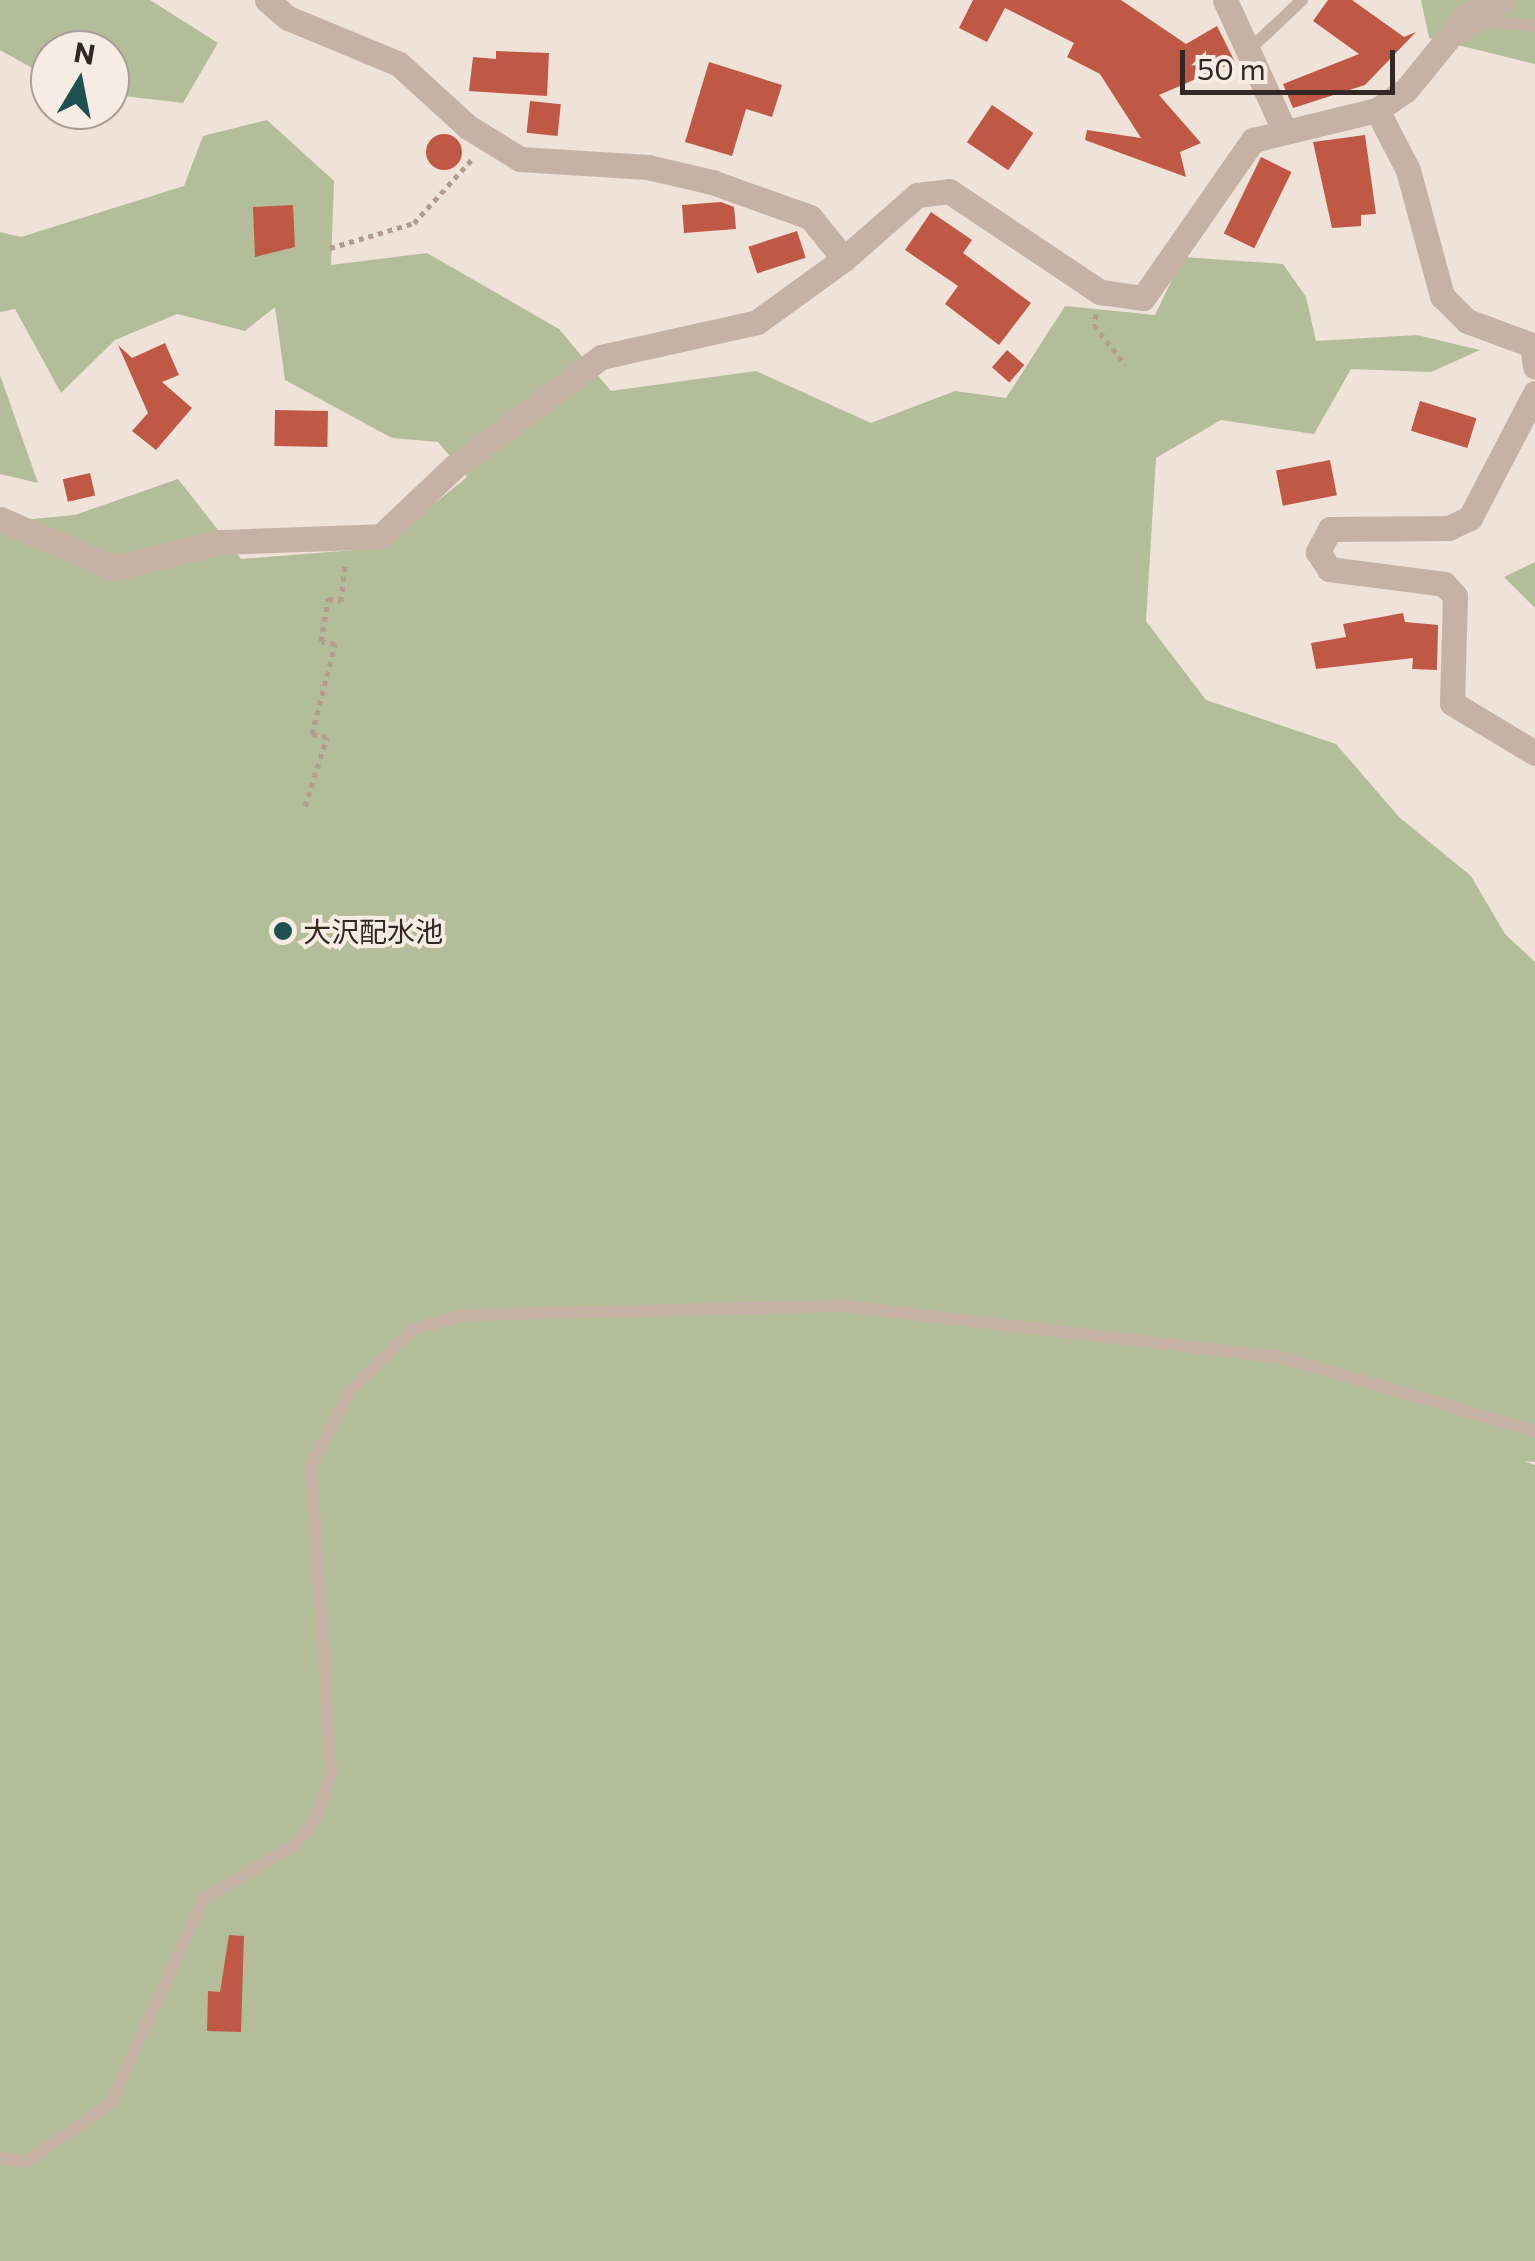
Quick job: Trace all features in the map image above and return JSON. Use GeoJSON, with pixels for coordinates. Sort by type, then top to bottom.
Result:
{"type":"FeatureCollection","features":[{"type":"Feature","properties":{"kind":"street"},"geometry":{"type":"LineString","coordinates":[[267,0],[288,18],[399,64],[489,140],[520,159],[648,167],[712,182],[810,217],[844,259]]}},
{"type":"Feature","properties":{"kind":"street"},"geometry":{"type":"LineString","coordinates":[[1225,0],[1283,128]]}},
{"type":"Feature","properties":{"kind":"street"},"geometry":{"type":"LineString","coordinates":[[0,519],[112,568],[221,542],[381,536],[454,466],[601,357],[757,322],[844,259],[916,196],[950,191],[1100,292],[1144,298],[1253,140],[1283,128],[1377,110],[1438,51],[1467,14],[1502,0]]}},
{"type":"Feature","properties":{"kind":"street"},"geometry":{"type":"LineString","coordinates":[[1377,110],[1408,170],[1442,296],[1467,320],[1532,345],[1535,367]]}},
{"type":"Feature","properties":{"kind":"street"},"geometry":{"type":"LineString","coordinates":[[1535,393],[1470,518],[1449,528],[1330,529],[1318,552],[1329,569],[1444,584],[1455,596],[1452,704],[1535,752]]}},
{"type":"Feature","properties":{"kind":"lane"},"geometry":{"type":"LineString","coordinates":[[1249,50],[1302,0]]}},
{"type":"Feature","properties":{"kind":"lane"},"geometry":{"type":"LineString","coordinates":[[1438,51],[1486,21],[1535,26]]}},
{"type":"Feature","properties":{"kind":"lane"},"geometry":{"type":"LineString","coordinates":[[0,2158],[26,2162],[110,2104],[204,1898],[294,1845],[316,1818],[331,1773],[311,1466],[349,1392],[413,1329],[466,1315],[843,1306],[1279,1357],[1535,1432]]}},
{"type":"Feature","properties":{"kind":"path"},"geometry":{"type":"LineString","coordinates":[[330,248],[414,222],[489,140]]}},
{"type":"Feature","properties":{"kind":"path"},"geometry":{"type":"LineString","coordinates":[[1100,292],[1094,326],[1125,365]]}},
{"type":"Feature","properties":{"kind":"path"},"geometry":{"type":"LineString","coordinates":[[304,806],[328,737],[312,734],[336,644],[321,641],[328,599],[341,601],[348,537]]}},
{"type":"Feature","properties":{"kind":"green space"},"geometry":{"type":"Polygon","coordinates":[[[0,0],[150,0],[218,43],[183,103],[130,97],[130,30],[30,30],[30,67],[0,50],[0,0]]]}},
{"type":"Feature","properties":{"kind":"green space"},"geometry":{"type":"Polygon","coordinates":[[[1421,0],[1535,0],[1535,64],[1429,38],[1421,0]]]}},
{"type":"Feature","properties":{"kind":"green space"},"geometry":{"type":"Polygon","coordinates":[[[267,120],[334,181],[331,265],[427,253],[559,329],[611,391],[756,371],[871,423],[955,391],[1006,398],[1065,306],[1155,315],[1183,257],[1283,264],[1306,297],[1316,341],[1417,335],[1480,350],[1431,372],[1351,369],[1314,434],[1221,420],[1156,458],[1146,621],[1206,700],[1336,744],[1399,817],[1471,876],[1505,934],[1535,962],[1535,1462],[1525,1461],[1535,1465],[1535,2261],[0,2261],[0,522],[75,515],[178,479],[241,559],[380,548],[467,477],[438,442],[392,438],[285,380],[275,307],[245,331],[177,314],[115,340],[61,393],[15,309],[0,312],[0,232],[21,237],[184,186],[203,136],[267,120]]]}},
{"type":"Feature","properties":{"kind":"green space"},"geometry":{"type":"Polygon","coordinates":[[[0,375],[38,483],[0,474],[0,375]]]}},
{"type":"Feature","properties":{"kind":"green space"},"geometry":{"type":"Polygon","coordinates":[[[1535,562],[1535,608],[1504,577],[1535,562]]]}},
{"type":"Feature","properties":{"kind":"building"},"geometry":{"type":"Polygon","coordinates":[[[973,0],[1121,0],[1186,44],[1217,26],[1235,62],[1159,95],[1201,143],[1180,152],[1186,177],[1085,140],[1087,130],[1141,138],[1100,74],[1067,57],[1074,43],[1005,8],[987,42],[959,28],[973,0]]]}},
{"type":"Feature","properties":{"kind":"building"},"geometry":{"type":"Polygon","coordinates":[[[1328,0],[1352,0],[1404,37],[1416,32],[1365,85],[1293,108],[1283,84],[1359,54],[1313,21],[1328,0]]]}},
{"type":"Feature","properties":{"kind":"building"},"geometry":{"type":"Polygon","coordinates":[[[496,51],[549,53],[547,96],[469,91],[473,57],[496,59],[496,51]]]}},
{"type":"Feature","properties":{"kind":"building"},"geometry":{"type":"Polygon","coordinates":[[[709,62],[782,85],[772,117],[746,109],[732,156],[685,142],[709,62]]]}},
{"type":"Feature","properties":{"kind":"building"},"geometry":{"type":"Polygon","coordinates":[[[530,101],[561,104],[557,136],[527,133],[530,101]]]}},
{"type":"Feature","properties":{"kind":"building"},"geometry":{"type":"Polygon","coordinates":[[[992,105],[1033,133],[1008,170],[967,142],[992,105]]]}},
{"type":"Feature","properties":{"kind":"building"},"geometry":{"type":"Polygon","coordinates":[[[444,134],[457,139],[462,152],[457,165],[444,170],[431,165],[426,152],[431,139],[444,134]]]}},
{"type":"Feature","properties":{"kind":"building"},"geometry":{"type":"Polygon","coordinates":[[[1365,135],[1376,214],[1361,215],[1361,226],[1332,228],[1313,142],[1365,135]]]}},
{"type":"Feature","properties":{"kind":"building"},"geometry":{"type":"Polygon","coordinates":[[[1261,157],[1292,172],[1254,248],[1224,233],[1261,157]]]}},
{"type":"Feature","properties":{"kind":"building"},"geometry":{"type":"Polygon","coordinates":[[[721,202],[734,207],[736,229],[684,233],[682,205],[721,202]]]}},
{"type":"Feature","properties":{"kind":"building"},"geometry":{"type":"Polygon","coordinates":[[[293,205],[295,247],[255,257],[253,207],[293,205]]]}},
{"type":"Feature","properties":{"kind":"building"},"geometry":{"type":"Polygon","coordinates":[[[931,212],[972,240],[963,253],[1031,303],[999,345],[945,304],[958,286],[905,250],[931,212]]]}},
{"type":"Feature","properties":{"kind":"building"},"geometry":{"type":"Polygon","coordinates":[[[797,231],[806,258],[757,273],[748,247],[797,231]]]}},
{"type":"Feature","properties":{"kind":"building"},"geometry":{"type":"Polygon","coordinates":[[[165,343],[179,375],[162,382],[192,408],[156,450],[132,431],[148,413],[118,345],[132,358],[165,343]]]}},
{"type":"Feature","properties":{"kind":"building"},"geometry":{"type":"Polygon","coordinates":[[[1007,350],[1024,365],[1009,382],[992,367],[1007,350]]]}},
{"type":"Feature","properties":{"kind":"building"},"geometry":{"type":"Polygon","coordinates":[[[1420,401],[1476,418],[1467,448],[1411,431],[1420,401]]]}},
{"type":"Feature","properties":{"kind":"building"},"geometry":{"type":"Polygon","coordinates":[[[275,410],[328,411],[327,447],[274,446],[275,410]]]}},
{"type":"Feature","properties":{"kind":"building"},"geometry":{"type":"Polygon","coordinates":[[[1330,460],[1337,495],[1283,506],[1276,470],[1330,460]]]}},
{"type":"Feature","properties":{"kind":"building"},"geometry":{"type":"Polygon","coordinates":[[[90,473],[95,495],[68,502],[63,479],[90,473]]]}},
{"type":"Feature","properties":{"kind":"building"},"geometry":{"type":"Polygon","coordinates":[[[1403,613],[1405,622],[1438,625],[1437,670],[1412,669],[1413,658],[1316,669],[1311,643],[1346,637],[1343,624],[1403,613]]]}},
{"type":"Feature","properties":{"kind":"building"},"geometry":{"type":"Polygon","coordinates":[[[229,1935],[244,1936],[241,2032],[207,2031],[208,1991],[220,1992],[229,1935]]]}},
{"type":"Feature","properties":{"kind":"place","name":"大沢配水池"},"geometry":{"type":"Point","coordinates":[283,931]}}]}
